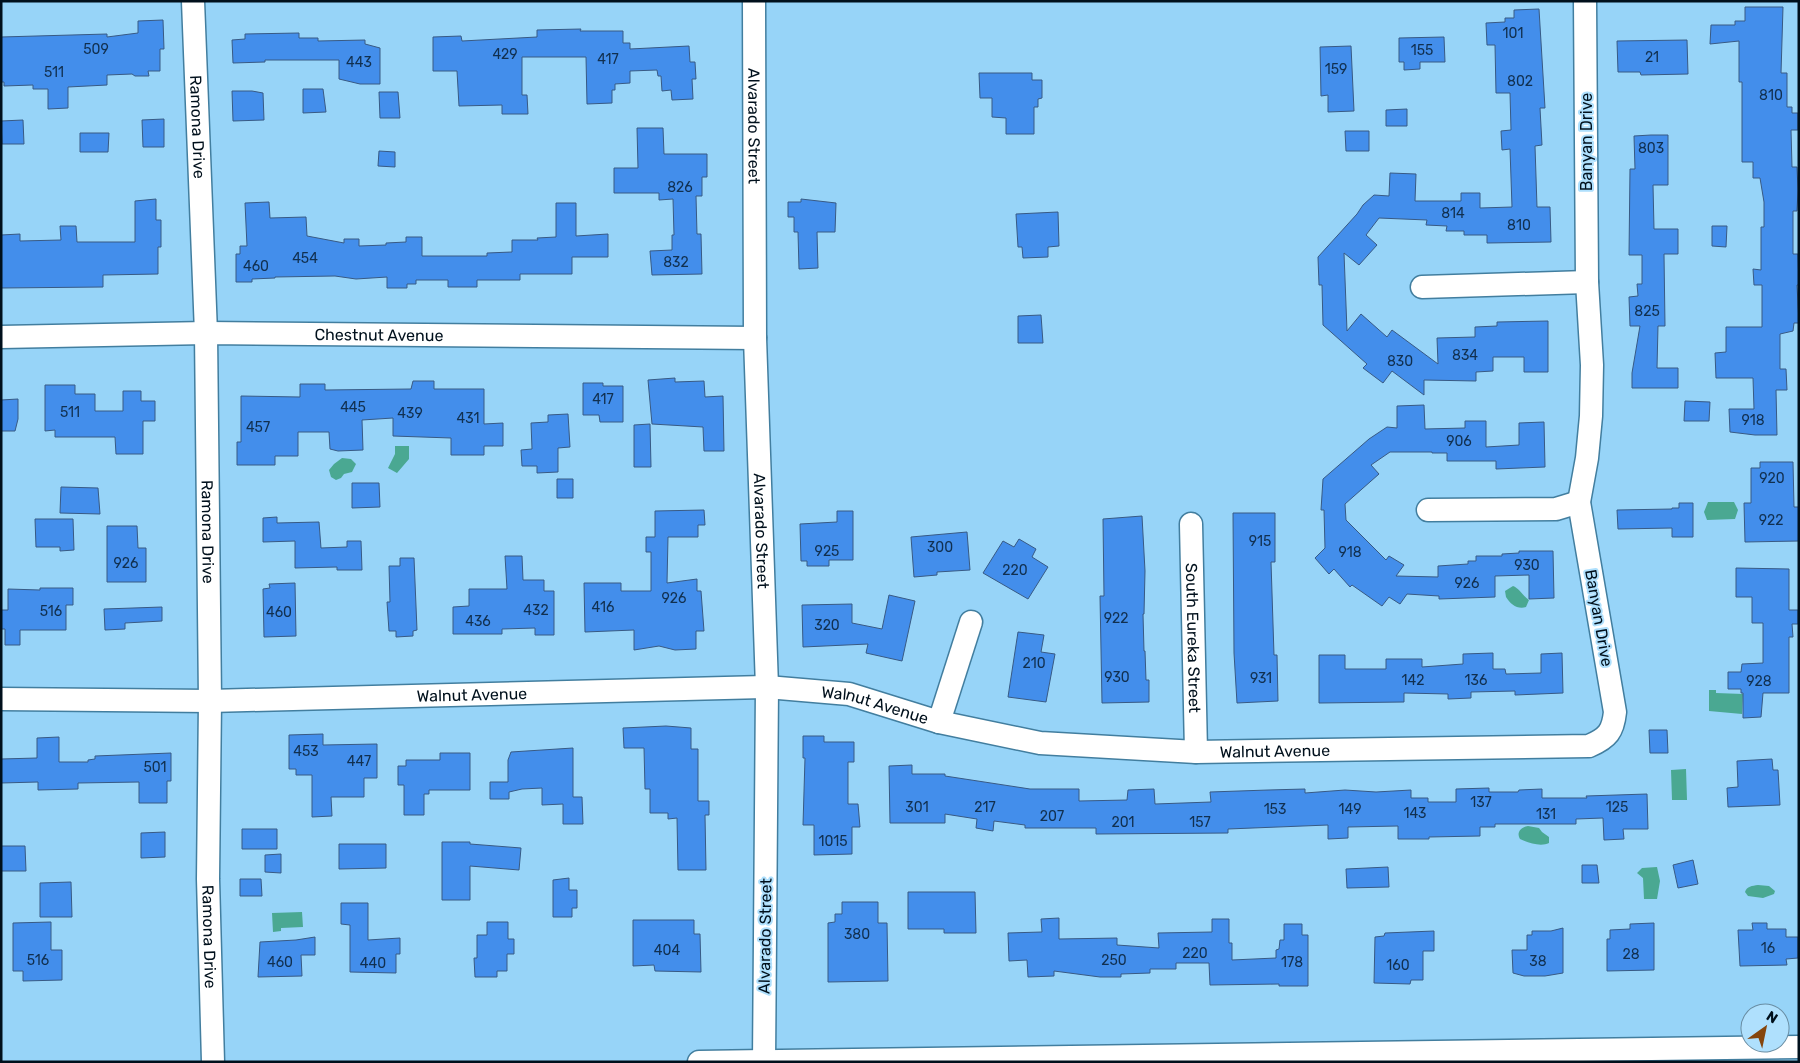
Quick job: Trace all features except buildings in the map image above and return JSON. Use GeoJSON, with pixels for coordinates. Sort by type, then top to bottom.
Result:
{"type":"FeatureCollection","features":[{"type":"Feature","properties":{"kind":"street","name":"Ramona Drive"},"geometry":{"type":"LineString","coordinates":[[193,1],[206,332],[210,701],[208,879],[213,1062]]}},
{"type":"Feature","properties":{"kind":"street","name":"Alvarado Street"},"geometry":{"type":"LineString","coordinates":[[754,1],[755,338],[767,687],[764,1061]]}},
{"type":"Feature","properties":{"kind":"street","name":"Banyan Drive"},"geometry":{"type":"LineString","coordinates":[[1585,1],[1587,282],[1592,365],[1591,416],[1580,502],[1615,712],[1614,722],[1609,734]]}},
{"type":"Feature","properties":{"kind":"street"},"geometry":{"type":"LineString","coordinates":[[1422,288],[1587,282]]}},
{"type":"Feature","properties":{"kind":"street","name":"Chestnut Avenue"},"geometry":{"type":"LineString","coordinates":[[1,337],[206,332],[755,338]]}},
{"type":"Feature","properties":{"kind":"street"},"geometry":{"type":"LineString","coordinates":[[1428,510],[1556,509],[1580,502]]}},
{"type":"Feature","properties":{"kind":"street","name":"South Eureka Street"},"geometry":{"type":"LineString","coordinates":[[1190,524],[1196,752]]}},
{"type":"Feature","properties":{"kind":"street","name":"Walnut Avenue"},"geometry":{"type":"LineString","coordinates":[[939,722],[971,622]]}},
{"type":"Feature","properties":{"kind":"street","name":"Walnut Avenue"},"geometry":{"type":"LineString","coordinates":[[1,699],[210,701],[767,687],[849,694],[939,722],[1040,743],[1196,752],[1590,746],[1609,734]]}},
{"type":"Feature","properties":{"kind":"street"},"geometry":{"type":"LineString","coordinates":[[699,1062],[1799,1047]]}},
{"type":"Feature","properties":{"kind":"shaded area"},"geometry":{"type":"Polygon","coordinates":[[[395,446],[409,446],[409,459],[397,473],[388,468],[395,454],[395,446]]]}},
{"type":"Feature","properties":{"kind":"shaded area"},"geometry":{"type":"Polygon","coordinates":[[[342,458],[351,459],[356,464],[352,472],[344,474],[336,480],[331,477],[329,470],[342,458]]]}},
{"type":"Feature","properties":{"kind":"shaded area"},"geometry":{"type":"Polygon","coordinates":[[[1708,502],[1734,502],[1738,510],[1735,519],[1707,520],[1704,512],[1708,502]]]}},
{"type":"Feature","properties":{"kind":"shaded area"},"geometry":{"type":"Polygon","coordinates":[[[1513,586],[1529,600],[1526,607],[1514,606],[1506,597],[1505,591],[1513,586]]]}},
{"type":"Feature","properties":{"kind":"shaded area"},"geometry":{"type":"Polygon","coordinates":[[[1709,690],[1716,690],[1716,693],[1743,694],[1742,714],[1709,711],[1709,690]]]}},
{"type":"Feature","properties":{"kind":"shaded area"},"geometry":{"type":"Polygon","coordinates":[[[1686,769],[1687,800],[1672,800],[1671,770],[1686,769]]]}},
{"type":"Feature","properties":{"kind":"shaded area"},"geometry":{"type":"Polygon","coordinates":[[[1528,826],[1539,828],[1549,837],[1549,843],[1538,845],[1520,839],[1520,830],[1528,826]]]}},
{"type":"Feature","properties":{"kind":"shaded area"},"geometry":{"type":"Polygon","coordinates":[[[1657,867],[1660,881],[1657,899],[1644,899],[1643,878],[1637,873],[1642,868],[1657,867]]]}},
{"type":"Feature","properties":{"kind":"shaded area"},"geometry":{"type":"Polygon","coordinates":[[[1758,885],[1769,886],[1775,891],[1774,894],[1763,898],[1748,896],[1745,892],[1747,889],[1758,885]]]}},
{"type":"Feature","properties":{"kind":"shaded area"},"geometry":{"type":"Polygon","coordinates":[[[302,912],[303,927],[281,928],[281,931],[273,932],[272,913],[302,912]]]}}]}
